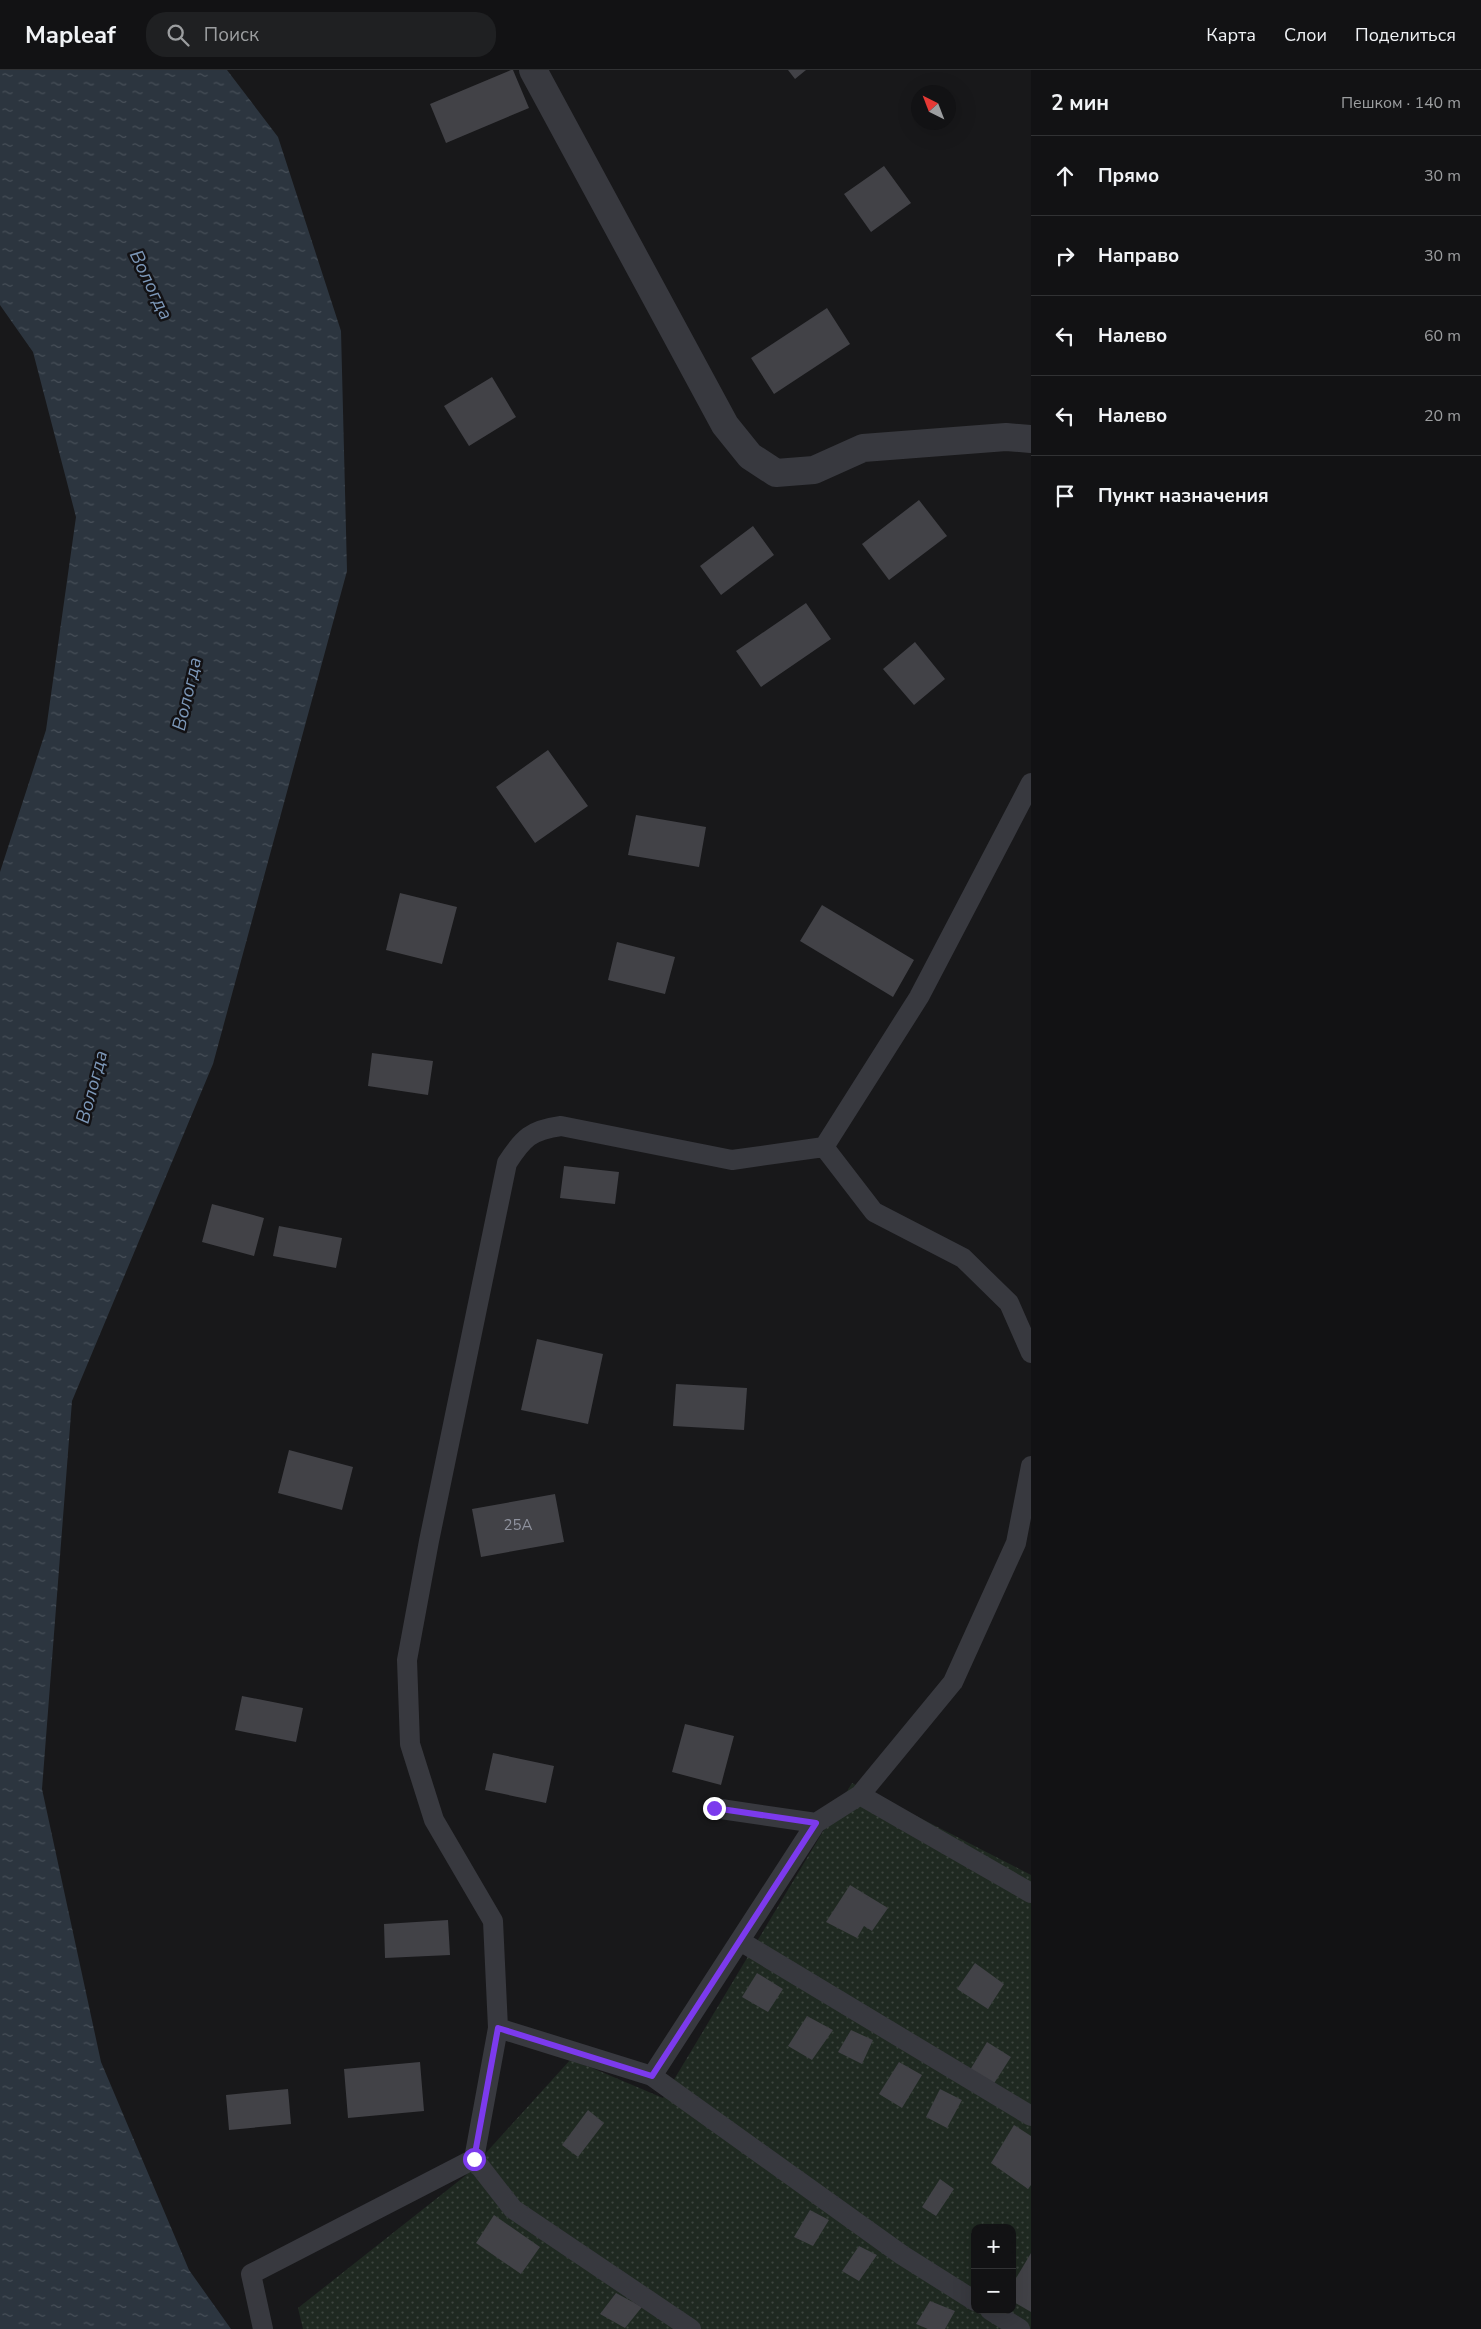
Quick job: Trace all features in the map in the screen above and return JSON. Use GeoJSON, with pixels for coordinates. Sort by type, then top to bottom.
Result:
{"type":"FeatureCollection","features":[{"type":"Feature","properties":{"kind":"street"},"geometry":{"type":"LineString","coordinates":[[533,70],[725,425],[750,456],[776,473],[814,470],[863,448],[1006,437],[1031,439]]}},
{"type":"Feature","properties":{"kind":"lane"},"geometry":{"type":"LineString","coordinates":[[691,2329],[514,2209],[474,2159],[498,2028],[493,1921],[434,1820],[410,1744],[407,1660],[428,1541],[507,1163],[528,1136],[543,1128],[561,1126],[732,1160],[824,1147],[919,997],[1031,783]]}},
{"type":"Feature","properties":{"kind":"lane"},"geometry":{"type":"LineString","coordinates":[[824,1147],[874,1212],[963,1258],[1009,1303],[1031,1354]]}},
{"type":"Feature","properties":{"kind":"lane"},"geometry":{"type":"LineString","coordinates":[[652,2076],[816,1823],[860,1795],[953,1682],[1016,1543],[1031,1466]]}},
{"type":"Feature","properties":{"kind":"lane"},"geometry":{"type":"LineString","coordinates":[[860,1795],[1031,1893]]}},
{"type":"Feature","properties":{"kind":"lane"},"geometry":{"type":"LineString","coordinates":[[714,1808],[816,1823]]}},
{"type":"Feature","properties":{"kind":"lane"},"geometry":{"type":"LineString","coordinates":[[740,1941],[1031,2116]]}},
{"type":"Feature","properties":{"kind":"lane"},"geometry":{"type":"LineString","coordinates":[[498,2028],[652,2076],[902,2255],[971,2298]]}},
{"type":"Feature","properties":{"kind":"lane"},"geometry":{"type":"LineString","coordinates":[[263,2329],[251,2274],[474,2159]]}},
{"type":"Feature","properties":{"kind":"lane"},"geometry":{"type":"LineString","coordinates":[[996,2314],[1020,2329]]}},
{"type":"Feature","properties":{"kind":"shaded area"},"geometry":{"type":"Polygon","coordinates":[[[852,1783],[1031,1875],[1031,2329],[303,2329],[298,2308],[465,2176],[571,2059],[663,2098],[852,1783]]]}},
{"type":"Feature","properties":{"kind":"water","name":"Вологда"},"geometry":{"type":"Polygon","coordinates":[[[0,70],[227,70],[278,137],[341,331],[347,571],[213,1064],[72,1401],[42,1789],[101,2062],[189,2270],[231,2329],[0,2329],[0,872],[46,730],[76,517],[33,352],[0,305],[0,70]]]}},
{"type":"Feature","properties":{"kind":"building"},"geometry":{"type":"Polygon","coordinates":[[[513,70],[529,108],[446,143],[430,104],[513,70]]]}},
{"type":"Feature","properties":{"kind":"building"},"geometry":{"type":"Polygon","coordinates":[[[788,70],[806,70],[795,79],[788,70]]]}},
{"type":"Feature","properties":{"kind":"building"},"geometry":{"type":"Polygon","coordinates":[[[884,166],[911,203],[871,232],[844,194],[884,166]]]}},
{"type":"Feature","properties":{"kind":"building"},"geometry":{"type":"Polygon","coordinates":[[[827,308],[850,344],[774,394],[751,358],[827,308]]]}},
{"type":"Feature","properties":{"kind":"building"},"geometry":{"type":"Polygon","coordinates":[[[492,377],[516,417],[469,446],[444,406],[492,377]]]}},
{"type":"Feature","properties":{"kind":"building"},"geometry":{"type":"Polygon","coordinates":[[[919,500],[947,536],[889,580],[862,544],[919,500]]]}},
{"type":"Feature","properties":{"kind":"building"},"geometry":{"type":"Polygon","coordinates":[[[753,526],[774,555],[721,595],[700,566],[753,526]]]}},
{"type":"Feature","properties":{"kind":"building"},"geometry":{"type":"Polygon","coordinates":[[[806,603],[831,639],[761,687],[736,651],[806,603]]]}},
{"type":"Feature","properties":{"kind":"building"},"geometry":{"type":"Polygon","coordinates":[[[915,642],[945,679],[914,705],[883,669],[915,642]]]}},
{"type":"Feature","properties":{"kind":"building"},"geometry":{"type":"Polygon","coordinates":[[[548,750],[588,806],[535,843],[496,787],[548,750]]]}},
{"type":"Feature","properties":{"kind":"building"},"geometry":{"type":"Polygon","coordinates":[[[636,815],[706,827],[699,867],[628,855],[636,815]]]}},
{"type":"Feature","properties":{"kind":"building"},"geometry":{"type":"Polygon","coordinates":[[[400,893],[457,907],[442,964],[386,950],[400,893]]]}},
{"type":"Feature","properties":{"kind":"building"},"geometry":{"type":"Polygon","coordinates":[[[822,905],[914,960],[893,997],[800,941],[822,905]]]}},
{"type":"Feature","properties":{"kind":"building"},"geometry":{"type":"Polygon","coordinates":[[[617,942],[675,957],[665,994],[608,980],[617,942]]]}},
{"type":"Feature","properties":{"kind":"building"},"geometry":{"type":"Polygon","coordinates":[[[372,1053],[433,1061],[428,1095],[368,1086],[372,1053]]]}},
{"type":"Feature","properties":{"kind":"building"},"geometry":{"type":"Polygon","coordinates":[[[564,1166],[619,1172],[615,1204],[560,1198],[564,1166]]]}},
{"type":"Feature","properties":{"kind":"building"},"geometry":{"type":"Polygon","coordinates":[[[212,1204],[264,1218],[254,1256],[202,1242],[212,1204]]]}},
{"type":"Feature","properties":{"kind":"building"},"geometry":{"type":"Polygon","coordinates":[[[279,1226],[342,1238],[336,1268],[273,1256],[279,1226]]]}},
{"type":"Feature","properties":{"kind":"building"},"geometry":{"type":"Polygon","coordinates":[[[537,1339],[603,1354],[588,1424],[521,1410],[537,1339]]]}},
{"type":"Feature","properties":{"kind":"building"},"geometry":{"type":"Polygon","coordinates":[[[676,1384],[747,1388],[744,1430],[673,1426],[676,1384]]]}},
{"type":"Feature","properties":{"kind":"building"},"geometry":{"type":"Polygon","coordinates":[[[289,1450],[353,1467],[342,1510],[278,1493],[289,1450]]]}},
{"type":"Feature","properties":{"kind":"building"},"geometry":{"type":"Polygon","coordinates":[[[555,1494],[564,1542],[481,1557],[472,1509],[555,1494]]]}},
{"type":"Feature","properties":{"kind":"building"},"geometry":{"type":"Polygon","coordinates":[[[242,1696],[303,1708],[296,1742],[235,1730],[242,1696]]]}},
{"type":"Feature","properties":{"kind":"building"},"geometry":{"type":"Polygon","coordinates":[[[685,1724],[734,1736],[721,1785],[672,1772],[685,1724]]]}},
{"type":"Feature","properties":{"kind":"building"},"geometry":{"type":"Polygon","coordinates":[[[493,1753],[554,1766],[546,1803],[485,1790],[493,1753]]]}},
{"type":"Feature","properties":{"kind":"building"},"geometry":{"type":"Polygon","coordinates":[[[850,1885],[888,1908],[872,1931],[864,1926],[857,1938],[826,1922],[850,1885]]]}},
{"type":"Feature","properties":{"kind":"building"},"geometry":{"type":"Polygon","coordinates":[[[448,1920],[450,1955],[385,1958],[384,1924],[448,1920]]]}},
{"type":"Feature","properties":{"kind":"building"},"geometry":{"type":"Polygon","coordinates":[[[975,1963],[1004,1984],[988,2009],[957,1989],[975,1963]]]}},
{"type":"Feature","properties":{"kind":"building"},"geometry":{"type":"Polygon","coordinates":[[[757,1973],[783,1989],[768,2012],[742,1997],[757,1973]]]}},
{"type":"Feature","properties":{"kind":"building"},"geometry":{"type":"Polygon","coordinates":[[[807,2016],[833,2030],[812,2060],[788,2046],[807,2016]]]}},
{"type":"Feature","properties":{"kind":"building"},"geometry":{"type":"Polygon","coordinates":[[[851,2030],[873,2040],[862,2064],[838,2052],[851,2030]]]}},
{"type":"Feature","properties":{"kind":"building"},"geometry":{"type":"Polygon","coordinates":[[[987,2042],[1011,2057],[993,2085],[970,2070],[987,2042]]]}},
{"type":"Feature","properties":{"kind":"building"},"geometry":{"type":"Polygon","coordinates":[[[420,2062],[424,2111],[348,2118],[344,2069],[420,2062]]]}},
{"type":"Feature","properties":{"kind":"building"},"geometry":{"type":"Polygon","coordinates":[[[899,2062],[922,2075],[902,2108],[879,2094],[899,2062]]]}},
{"type":"Feature","properties":{"kind":"building"},"geometry":{"type":"Polygon","coordinates":[[[288,2089],[291,2124],[229,2130],[226,2095],[288,2089]]]}},
{"type":"Feature","properties":{"kind":"building"},"geometry":{"type":"Polygon","coordinates":[[[940,2089],[962,2100],[947,2128],[926,2117],[940,2089]]]}},
{"type":"Feature","properties":{"kind":"building"},"geometry":{"type":"Polygon","coordinates":[[[588,2110],[604,2123],[578,2157],[562,2145],[588,2110]]]}},
{"type":"Feature","properties":{"kind":"building"},"geometry":{"type":"Polygon","coordinates":[[[1014,2125],[1031,2136],[1031,2185],[1028,2189],[991,2163],[1014,2125]]]}},
{"type":"Feature","properties":{"kind":"building"},"geometry":{"type":"Polygon","coordinates":[[[940,2179],[954,2189],[936,2216],[922,2207],[940,2179]]]}},
{"type":"Feature","properties":{"kind":"building"},"geometry":{"type":"Polygon","coordinates":[[[810,2210],[829,2220],[813,2246],[794,2237],[810,2210]]]}},
{"type":"Feature","properties":{"kind":"building"},"geometry":{"type":"Polygon","coordinates":[[[494,2215],[540,2247],[521,2274],[476,2243],[494,2215]]]}},
{"type":"Feature","properties":{"kind":"building"},"geometry":{"type":"Polygon","coordinates":[[[859,2246],[877,2255],[859,2281],[842,2271],[859,2246]]]}},
{"type":"Feature","properties":{"kind":"building"},"geometry":{"type":"Polygon","coordinates":[[[1031,2253],[1031,2312],[1016,2303],[1016,2278],[1031,2253]]]}},
{"type":"Feature","properties":{"kind":"building"},"geometry":{"type":"Polygon","coordinates":[[[616,2293],[642,2307],[625,2328],[600,2314],[616,2293]]]}},
{"type":"Feature","properties":{"kind":"building"},"geometry":{"type":"Polygon","coordinates":[[[930,2301],[955,2311],[945,2329],[928,2329],[916,2324],[930,2301]]]}},
{"type":"Feature","properties":{"kind":"route"},"geometry":{"type":"LineString","coordinates":[[474,2159],[498,2028],[652,2076],[816,1823],[714,1808]]}}]}
